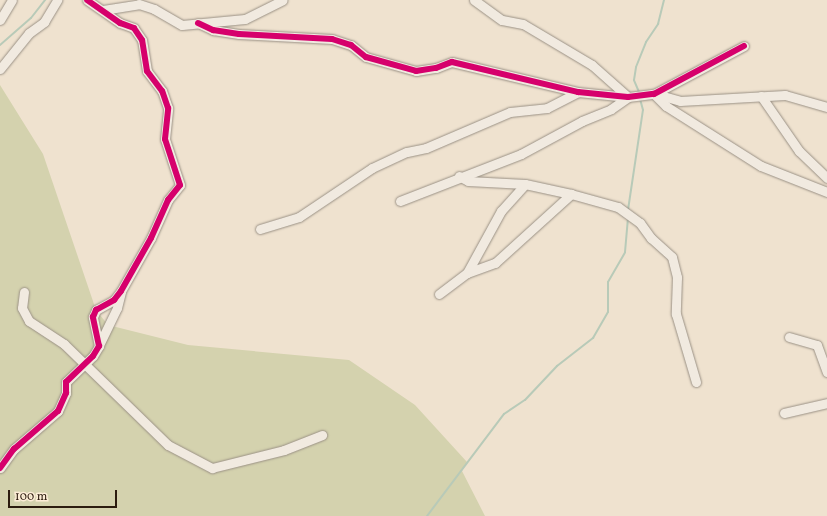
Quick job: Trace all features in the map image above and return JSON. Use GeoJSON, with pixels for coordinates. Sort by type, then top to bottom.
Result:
{"type":"FeatureCollection","features":[{"type":"Feature","properties":{"kind":"street"},"geometry":{"type":"LineString","coordinates":[[0,20],[12,0]]}},
{"type":"Feature","properties":{"kind":"street"},"geometry":{"type":"LineString","coordinates":[[0,69],[29,34],[44,22],[57,0]]}},
{"type":"Feature","properties":{"kind":"street"},"geometry":{"type":"LineString","coordinates":[[87,0],[120,23],[134,28],[142,40],[147,71],[162,90],[168,108],[165,139],[180,185],[168,200],[151,238],[121,291],[114,300],[96,310],[93,317],[99,346]]}},
{"type":"Feature","properties":{"kind":"street"},"geometry":{"type":"LineString","coordinates":[[103,10],[139,4],[154,9],[182,25],[245,19],[283,0]]}},
{"type":"Feature","properties":{"kind":"street"},"geometry":{"type":"LineString","coordinates":[[474,0],[502,20],[523,24],[592,64],[628,97]]}},
{"type":"Feature","properties":{"kind":"street"},"geometry":{"type":"LineString","coordinates":[[198,23],[213,30],[239,34],[332,39],[351,45],[366,57],[416,71],[436,68],[452,62],[578,92],[628,97],[654,94],[744,46]]}},
{"type":"Feature","properties":{"kind":"street"},"geometry":{"type":"LineString","coordinates":[[260,229],[300,217],[372,168],[407,152],[426,148],[510,112],[547,108],[578,92]]}},
{"type":"Feature","properties":{"kind":"street"},"geometry":{"type":"LineString","coordinates":[[654,94],[680,101],[785,95],[827,107]]}},
{"type":"Feature","properties":{"kind":"street"},"geometry":{"type":"LineString","coordinates":[[654,94],[666,106],[761,166],[827,192]]}},
{"type":"Feature","properties":{"kind":"street"},"geometry":{"type":"LineString","coordinates":[[761,96],[799,151],[827,178]]}},
{"type":"Feature","properties":{"kind":"street"},"geometry":{"type":"LineString","coordinates":[[400,201],[440,187],[459,176],[521,154],[628,97]]}},
{"type":"Feature","properties":{"kind":"street"},"geometry":{"type":"LineString","coordinates":[[459,176],[468,181],[525,184],[571,194],[618,207],[640,223],[651,238],[672,257],[677,277],[676,314],[696,382]]}},
{"type":"Feature","properties":{"kind":"street"},"geometry":{"type":"LineString","coordinates":[[467,273],[501,211],[525,184]]}},
{"type":"Feature","properties":{"kind":"street"},"geometry":{"type":"LineString","coordinates":[[439,294],[467,273],[495,263],[571,194]]}},
{"type":"Feature","properties":{"kind":"street"},"geometry":{"type":"LineString","coordinates":[[0,468],[14,449],[58,411],[66,393],[66,382],[85,365],[99,346],[117,308],[121,291]]}},
{"type":"Feature","properties":{"kind":"street"},"geometry":{"type":"LineString","coordinates":[[24,292],[22,308],[29,321],[64,344],[168,445],[212,468],[284,450],[322,435]]}},
{"type":"Feature","properties":{"kind":"street"},"geometry":{"type":"LineString","coordinates":[[789,337],[817,345],[827,372]]}},
{"type":"Feature","properties":{"kind":"street"},"geometry":{"type":"LineString","coordinates":[[784,413],[827,403]]}},
{"type":"Feature","properties":{"kind":"shaded area"},"geometry":{"type":"Polygon","coordinates":[[[0,85],[43,154],[96,310],[108,325],[188,345],[349,360],[415,405],[467,462],[462,471],[485,516],[0,516],[0,85]]]}},
{"type":"Feature","properties":{"kind":"waterway"},"geometry":{"type":"LineString","coordinates":[[0,45],[31,18],[45,0]]}},
{"type":"Feature","properties":{"kind":"waterway"},"geometry":{"type":"LineString","coordinates":[[639,92],[634,80],[636,67],[646,42],[658,24],[664,0]]}},
{"type":"Feature","properties":{"kind":"waterway"},"geometry":{"type":"LineString","coordinates":[[628,210],[643,110],[640,99]]}},
{"type":"Feature","properties":{"kind":"waterway"},"geometry":{"type":"LineString","coordinates":[[427,516],[504,414],[525,400],[557,366],[593,338],[608,312],[608,282],[625,252],[628,218]]}},
{"type":"Feature","properties":{"kind":"cycle path"},"geometry":{"type":"LineString","coordinates":[[0,468],[14,449],[58,411],[66,393],[66,382],[93,356],[99,346],[93,317],[96,310],[114,300],[121,291],[151,238],[168,200],[180,185],[165,139],[168,108],[162,91],[147,71],[142,40],[134,28],[120,23],[87,0]]}},
{"type":"Feature","properties":{"kind":"cycle path"},"geometry":{"type":"LineString","coordinates":[[198,23],[213,30],[239,34],[332,39],[351,45],[366,57],[416,71],[436,68],[452,62],[578,92],[628,97],[654,94],[744,46]]}}]}
